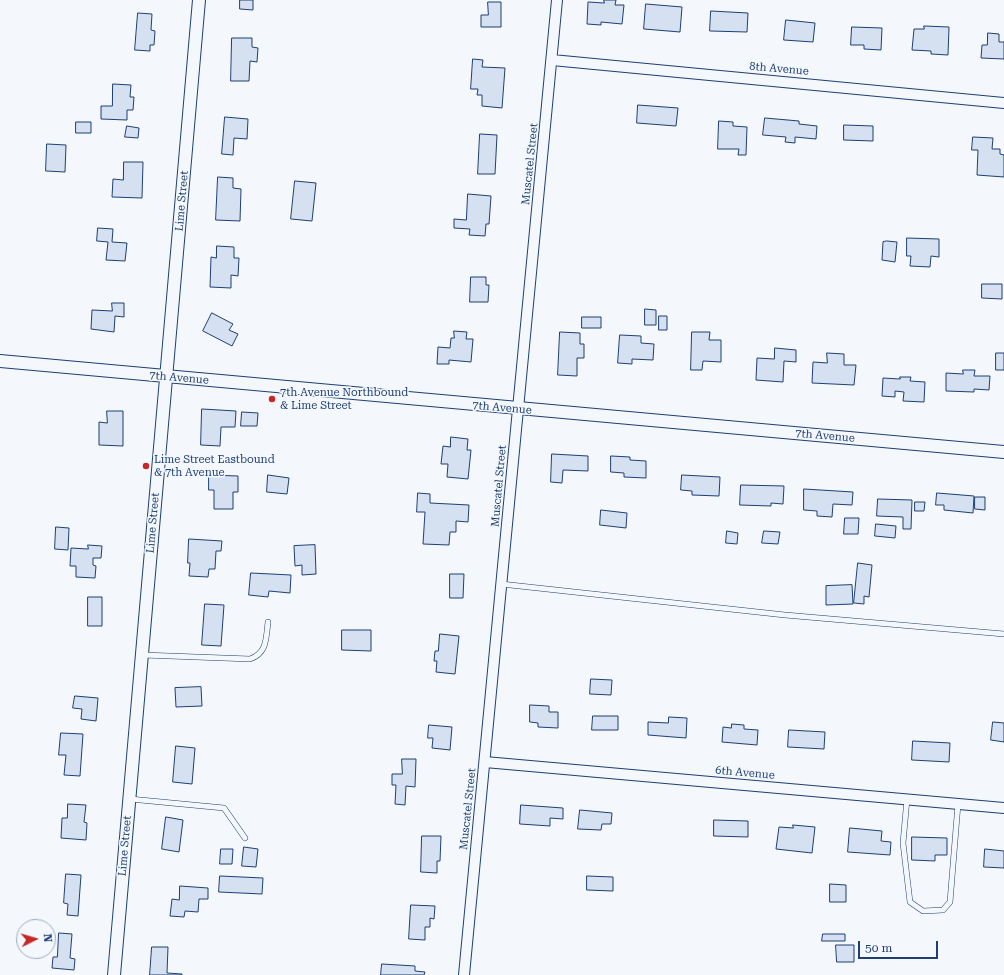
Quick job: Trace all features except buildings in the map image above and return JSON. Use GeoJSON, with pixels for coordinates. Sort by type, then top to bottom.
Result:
{"type":"FeatureCollection","features":[{"type":"Feature","properties":{"kind":"street","name":"Lime Street"},"geometry":{"type":"LineString","coordinates":[[114,975],[199,0]]}},
{"type":"Feature","properties":{"kind":"street","name":"Muscatel Street"},"geometry":{"type":"LineString","coordinates":[[464,975],[557,0]]}},
{"type":"Feature","properties":{"kind":"street","name":"8th Avenue"},"geometry":{"type":"LineString","coordinates":[[552,60],[1004,103]]}},
{"type":"Feature","properties":{"kind":"street","name":"7th Avenue"},"geometry":{"type":"LineString","coordinates":[[0,362],[1004,452]]}},
{"type":"Feature","properties":{"kind":"street","name":"6th Avenue"},"geometry":{"type":"LineString","coordinates":[[485,762],[1004,808]]}},
{"type":"Feature","properties":{"kind":"lane"},"geometry":{"type":"LineString","coordinates":[[501,584],[785,616],[1004,634]]}},
{"type":"Feature","properties":{"kind":"lane"},"geometry":{"type":"LineString","coordinates":[[142,655],[250,659],[258,656],[263,651],[268,622]]}},
{"type":"Feature","properties":{"kind":"lane"},"geometry":{"type":"LineString","coordinates":[[129,799],[224,808],[245,838]]}},
{"type":"Feature","properties":{"kind":"lane"},"geometry":{"type":"LineString","coordinates":[[907,799],[903,843],[910,902],[923,911],[943,910],[950,902],[958,804]]}},
{"type":"Feature","properties":{"kind":"place","name":"7th Avenue Northbound & Lime Street"},"geometry":{"type":"Point","coordinates":[272,399]}},
{"type":"Feature","properties":{"kind":"place","name":"Lime Street Eastbound & 7th Avenue"},"geometry":{"type":"Point","coordinates":[146,466]}}]}
